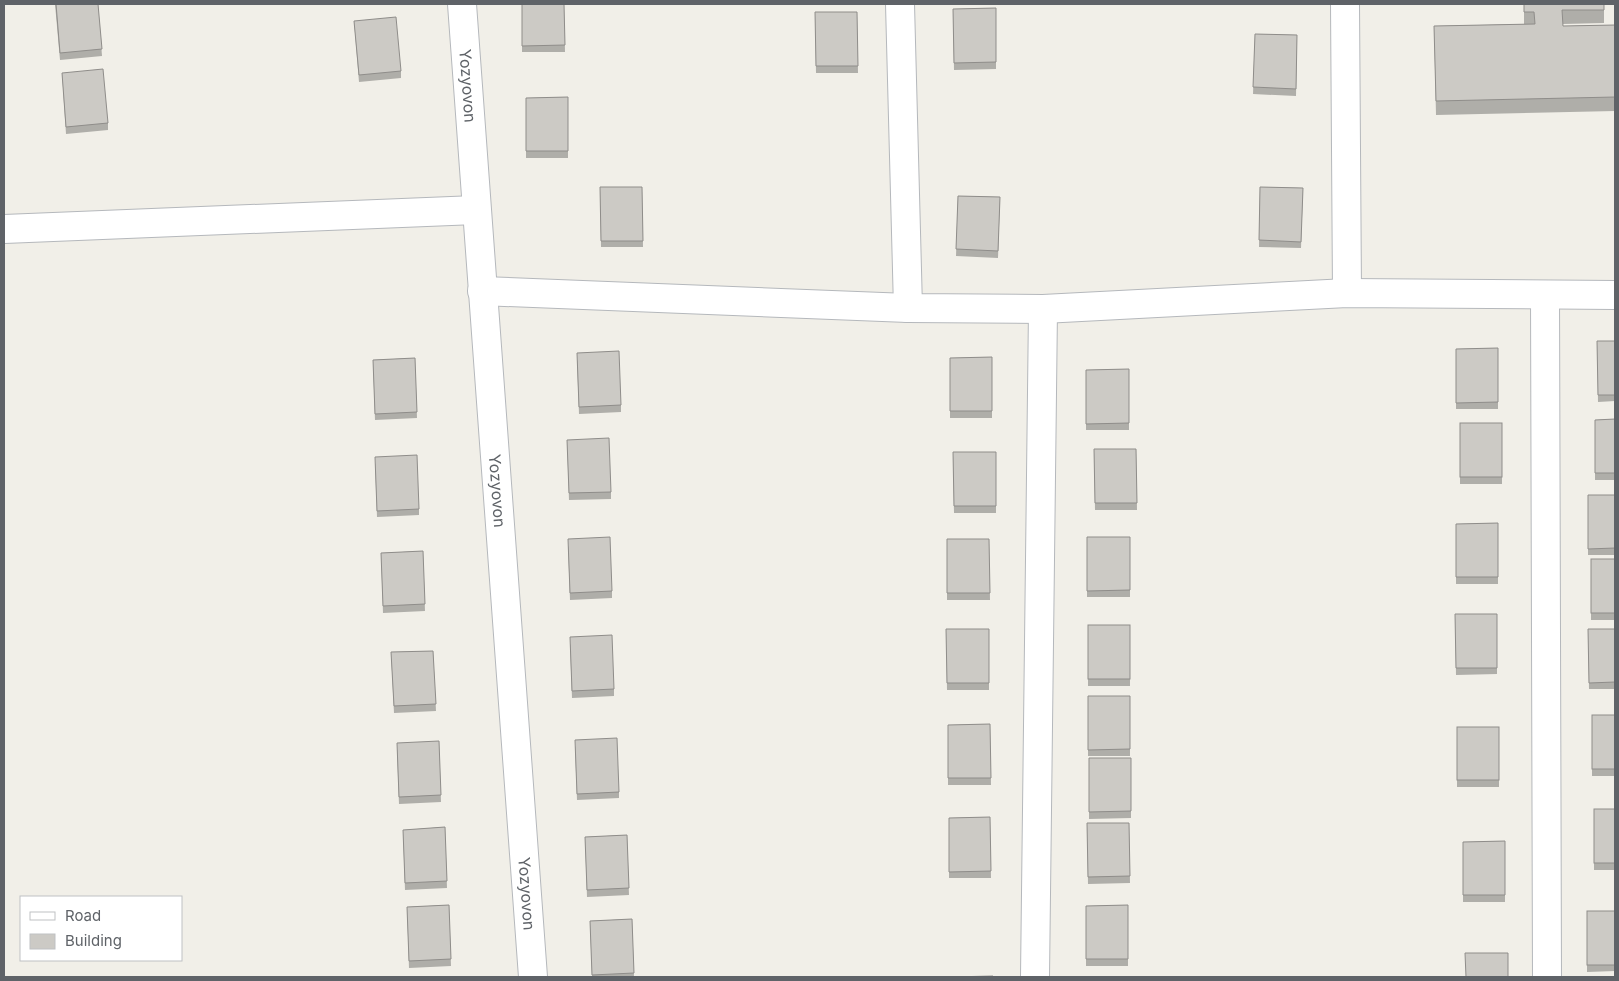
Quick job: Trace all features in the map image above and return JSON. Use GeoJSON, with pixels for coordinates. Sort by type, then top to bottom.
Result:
{"type":"FeatureCollection","features":[{"type":"Feature","properties":{"kind":"street","name":"Yozyovon"},"geometry":{"type":"LineString","coordinates":[[462,4],[533,977]]}},
{"type":"Feature","properties":{"kind":"street"},"geometry":{"type":"LineString","coordinates":[[900,4],[908,308]]}},
{"type":"Feature","properties":{"kind":"street"},"geometry":{"type":"LineString","coordinates":[[1345,4],[1347,293]]}},
{"type":"Feature","properties":{"kind":"street"},"geometry":{"type":"LineString","coordinates":[[4,229],[476,210]]}},
{"type":"Feature","properties":{"kind":"street"},"geometry":{"type":"LineString","coordinates":[[482,291],[908,308],[1043,309],[1347,293],[1615,295]]}},
{"type":"Feature","properties":{"kind":"street"},"geometry":{"type":"LineString","coordinates":[[1544,295],[1548,977]]}},
{"type":"Feature","properties":{"kind":"street"},"geometry":{"type":"LineString","coordinates":[[1035,977],[1043,309]]}},
{"type":"Feature","properties":{"kind":"building"},"geometry":{"type":"Polygon","coordinates":[[[56,4],[98,4],[102,49],[60,53],[56,4]]]}},
{"type":"Feature","properties":{"kind":"building"},"geometry":{"type":"Polygon","coordinates":[[[522,4],[564,4],[565,45],[522,46],[522,4]]]}},
{"type":"Feature","properties":{"kind":"building"},"geometry":{"type":"Polygon","coordinates":[[[1524,4],[1604,4],[1604,10],[1562,10],[1563,26],[1615,25],[1615,97],[1436,101],[1434,26],[1535,24],[1534,12],[1524,12],[1524,4]]]}},
{"type":"Feature","properties":{"kind":"building"},"geometry":{"type":"Polygon","coordinates":[[[996,8],[996,62],[954,63],[953,9],[996,8]]]}},
{"type":"Feature","properties":{"kind":"building"},"geometry":{"type":"Polygon","coordinates":[[[815,12],[857,12],[858,66],[816,66],[815,12]]]}},
{"type":"Feature","properties":{"kind":"building"},"geometry":{"type":"Polygon","coordinates":[[[396,17],[401,71],[359,75],[354,21],[396,17]]]}},
{"type":"Feature","properties":{"kind":"building"},"geometry":{"type":"Polygon","coordinates":[[[1255,34],[1297,35],[1296,89],[1253,87],[1255,34]]]}},
{"type":"Feature","properties":{"kind":"building"},"geometry":{"type":"Polygon","coordinates":[[[103,69],[108,123],[66,127],[62,73],[103,69]]]}},
{"type":"Feature","properties":{"kind":"building"},"geometry":{"type":"Polygon","coordinates":[[[568,97],[568,151],[526,151],[526,98],[568,97]]]}},
{"type":"Feature","properties":{"kind":"building"},"geometry":{"type":"Polygon","coordinates":[[[600,187],[642,187],[643,241],[601,241],[600,187]]]}},
{"type":"Feature","properties":{"kind":"building"},"geometry":{"type":"Polygon","coordinates":[[[1260,187],[1303,188],[1301,242],[1259,240],[1260,187]]]}},
{"type":"Feature","properties":{"kind":"building"},"geometry":{"type":"Polygon","coordinates":[[[958,196],[1000,197],[998,251],[956,249],[958,196]]]}},
{"type":"Feature","properties":{"kind":"building"},"geometry":{"type":"Polygon","coordinates":[[[1597,341],[1615,341],[1615,395],[1598,395],[1597,341]]]}},
{"type":"Feature","properties":{"kind":"building"},"geometry":{"type":"Polygon","coordinates":[[[1498,348],[1498,402],[1456,403],[1456,349],[1498,348]]]}},
{"type":"Feature","properties":{"kind":"building"},"geometry":{"type":"Polygon","coordinates":[[[619,351],[621,405],[579,407],[577,353],[619,351]]]}},
{"type":"Feature","properties":{"kind":"building"},"geometry":{"type":"Polygon","coordinates":[[[992,357],[992,411],[950,411],[950,358],[992,357]]]}},
{"type":"Feature","properties":{"kind":"building"},"geometry":{"type":"Polygon","coordinates":[[[415,358],[417,412],[375,414],[373,360],[415,358]]]}},
{"type":"Feature","properties":{"kind":"building"},"geometry":{"type":"Polygon","coordinates":[[[1129,369],[1129,423],[1086,424],[1086,370],[1129,369]]]}},
{"type":"Feature","properties":{"kind":"building"},"geometry":{"type":"Polygon","coordinates":[[[1615,419],[1615,473],[1595,473],[1595,420],[1615,419]]]}},
{"type":"Feature","properties":{"kind":"building"},"geometry":{"type":"Polygon","coordinates":[[[1460,423],[1502,423],[1502,477],[1460,477],[1460,423]]]}},
{"type":"Feature","properties":{"kind":"building"},"geometry":{"type":"Polygon","coordinates":[[[609,438],[611,492],[569,493],[567,440],[609,438]]]}},
{"type":"Feature","properties":{"kind":"building"},"geometry":{"type":"Polygon","coordinates":[[[1094,449],[1136,449],[1137,503],[1095,503],[1094,449]]]}},
{"type":"Feature","properties":{"kind":"building"},"geometry":{"type":"Polygon","coordinates":[[[953,452],[996,452],[996,506],[954,506],[953,452]]]}},
{"type":"Feature","properties":{"kind":"building"},"geometry":{"type":"Polygon","coordinates":[[[417,455],[419,509],[377,511],[375,457],[417,455]]]}},
{"type":"Feature","properties":{"kind":"building"},"geometry":{"type":"Polygon","coordinates":[[[1588,495],[1615,495],[1615,548],[1588,549],[1588,495]]]}},
{"type":"Feature","properties":{"kind":"building"},"geometry":{"type":"Polygon","coordinates":[[[1498,523],[1498,577],[1456,577],[1456,524],[1498,523]]]}},
{"type":"Feature","properties":{"kind":"building"},"geometry":{"type":"Polygon","coordinates":[[[610,537],[612,591],[570,593],[568,539],[610,537]]]}},
{"type":"Feature","properties":{"kind":"building"},"geometry":{"type":"Polygon","coordinates":[[[1087,537],[1130,537],[1130,590],[1087,591],[1087,537]]]}},
{"type":"Feature","properties":{"kind":"building"},"geometry":{"type":"Polygon","coordinates":[[[947,539],[989,539],[990,593],[947,593],[947,539]]]}},
{"type":"Feature","properties":{"kind":"building"},"geometry":{"type":"Polygon","coordinates":[[[423,551],[425,604],[383,606],[381,553],[423,551]]]}},
{"type":"Feature","properties":{"kind":"building"},"geometry":{"type":"Polygon","coordinates":[[[1591,559],[1615,559],[1615,613],[1591,613],[1591,559]]]}},
{"type":"Feature","properties":{"kind":"building"},"geometry":{"type":"Polygon","coordinates":[[[1455,614],[1497,614],[1497,668],[1456,668],[1455,614]]]}},
{"type":"Feature","properties":{"kind":"building"},"geometry":{"type":"Polygon","coordinates":[[[1088,625],[1130,625],[1130,679],[1088,679],[1088,625]]]}},
{"type":"Feature","properties":{"kind":"building"},"geometry":{"type":"Polygon","coordinates":[[[946,629],[989,629],[989,683],[947,683],[946,629]]]}},
{"type":"Feature","properties":{"kind":"building"},"geometry":{"type":"Polygon","coordinates":[[[1588,629],[1615,629],[1615,682],[1589,683],[1588,629]]]}},
{"type":"Feature","properties":{"kind":"building"},"geometry":{"type":"Polygon","coordinates":[[[612,635],[614,689],[572,691],[570,637],[612,635]]]}},
{"type":"Feature","properties":{"kind":"building"},"geometry":{"type":"Polygon","coordinates":[[[433,651],[436,704],[394,706],[391,652],[433,651]]]}},
{"type":"Feature","properties":{"kind":"building"},"geometry":{"type":"Polygon","coordinates":[[[1088,696],[1130,696],[1130,749],[1088,750],[1088,696]]]}},
{"type":"Feature","properties":{"kind":"building"},"geometry":{"type":"Polygon","coordinates":[[[1592,715],[1615,715],[1615,769],[1592,769],[1592,715]]]}},
{"type":"Feature","properties":{"kind":"building"},"geometry":{"type":"Polygon","coordinates":[[[990,724],[991,778],[948,778],[948,725],[990,724]]]}},
{"type":"Feature","properties":{"kind":"building"},"geometry":{"type":"Polygon","coordinates":[[[1457,727],[1499,727],[1499,780],[1457,780],[1457,727]]]}},
{"type":"Feature","properties":{"kind":"building"},"geometry":{"type":"Polygon","coordinates":[[[617,738],[619,792],[577,794],[575,740],[617,738]]]}},
{"type":"Feature","properties":{"kind":"building"},"geometry":{"type":"Polygon","coordinates":[[[439,741],[441,795],[399,797],[397,743],[439,741]]]}},
{"type":"Feature","properties":{"kind":"building"},"geometry":{"type":"Polygon","coordinates":[[[1089,758],[1131,758],[1131,811],[1089,812],[1089,758]]]}},
{"type":"Feature","properties":{"kind":"building"},"geometry":{"type":"Polygon","coordinates":[[[1594,809],[1615,809],[1615,863],[1594,863],[1594,809]]]}},
{"type":"Feature","properties":{"kind":"building"},"geometry":{"type":"Polygon","coordinates":[[[990,817],[991,871],[949,872],[949,818],[990,817]]]}},
{"type":"Feature","properties":{"kind":"building"},"geometry":{"type":"Polygon","coordinates":[[[1087,823],[1129,823],[1130,876],[1088,877],[1087,823]]]}},
{"type":"Feature","properties":{"kind":"building"},"geometry":{"type":"Polygon","coordinates":[[[445,827],[447,881],[405,883],[403,830],[445,827]]]}},
{"type":"Feature","properties":{"kind":"building"},"geometry":{"type":"Polygon","coordinates":[[[627,835],[629,888],[587,890],[585,837],[627,835]]]}},
{"type":"Feature","properties":{"kind":"building"},"geometry":{"type":"Polygon","coordinates":[[[1505,841],[1505,895],[1463,895],[1463,842],[1505,841]]]}},
{"type":"Feature","properties":{"kind":"building"},"geometry":{"type":"Polygon","coordinates":[[[449,905],[451,959],[409,961],[407,907],[449,905]]]}},
{"type":"Feature","properties":{"kind":"building"},"geometry":{"type":"Polygon","coordinates":[[[1128,905],[1128,959],[1086,959],[1086,906],[1128,905]]]}},
{"type":"Feature","properties":{"kind":"building"},"geometry":{"type":"Polygon","coordinates":[[[1587,911],[1615,911],[1615,965],[1587,965],[1587,911]]]}},
{"type":"Feature","properties":{"kind":"building"},"geometry":{"type":"Polygon","coordinates":[[[632,919],[634,973],[592,975],[590,921],[632,919]]]}},
{"type":"Feature","properties":{"kind":"building"},"geometry":{"type":"Polygon","coordinates":[[[1465,953],[1508,953],[1508,977],[1466,977],[1465,953]]]}},
{"type":"Feature","properties":{"kind":"building"},"geometry":{"type":"Polygon","coordinates":[[[993,976],[993,977],[951,977],[993,976]]]}}]}
